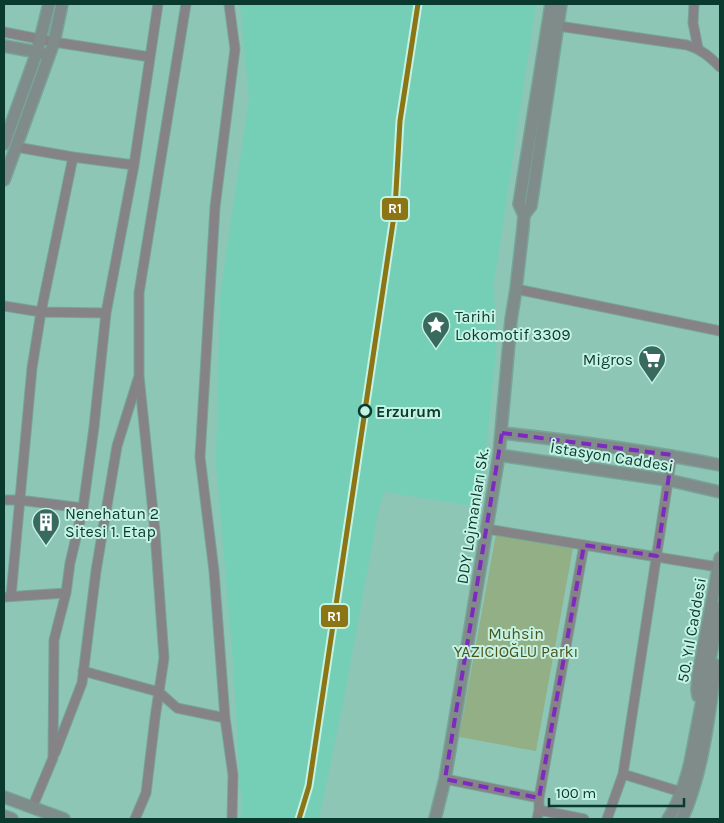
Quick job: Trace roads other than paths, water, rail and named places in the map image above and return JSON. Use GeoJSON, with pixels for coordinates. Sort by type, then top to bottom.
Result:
{"type":"FeatureCollection","features":[{"type":"Feature","properties":{"kind":"street"},"geometry":{"type":"LineString","coordinates":[[4,144],[37,52],[48,4]]}},
{"type":"Feature","properties":{"kind":"street"},"geometry":{"type":"LineString","coordinates":[[4,180],[54,42],[62,4]]}},
{"type":"Feature","properties":{"kind":"street"},"geometry":{"type":"LineString","coordinates":[[53,758],[54,640],[66,593],[70,563],[82,508],[94,427],[106,314],[134,165],[158,4]]}},
{"type":"Feature","properties":{"kind":"street"},"geometry":{"type":"LineString","coordinates":[[135,819],[146,793],[164,658],[156,532],[139,376],[139,293],[186,4]]}},
{"type":"Feature","properties":{"kind":"street"},"geometry":{"type":"LineString","coordinates":[[229,4],[236,49],[215,207],[200,457],[214,571],[225,718],[233,775],[232,819]]}},
{"type":"Feature","properties":{"kind":"street"},"geometry":{"type":"LineString","coordinates":[[551,4],[519,204],[524,215],[531,206],[561,4]]}},
{"type":"Feature","properties":{"kind":"street"},"geometry":{"type":"LineString","coordinates":[[694,4],[693,23],[698,48]]}},
{"type":"Feature","properties":{"kind":"street"},"geometry":{"type":"LineString","coordinates":[[558,26],[687,45],[698,48],[720,67]]}},
{"type":"Feature","properties":{"kind":"street"},"geometry":{"type":"LineString","coordinates":[[4,32],[150,57]]}},
{"type":"Feature","properties":{"kind":"street"},"geometry":{"type":"LineString","coordinates":[[4,46],[49,56]]}},
{"type":"Feature","properties":{"kind":"street"},"geometry":{"type":"LineString","coordinates":[[16,147],[134,165]]}},
{"type":"Feature","properties":{"kind":"street"},"geometry":{"type":"LineString","coordinates":[[66,593],[7,596],[20,500],[32,368],[41,312],[73,157]]}},
{"type":"Feature","properties":{"kind":"street","name":"DDY Lojmanları Sk."},"geometry":{"type":"LineString","coordinates":[[435,819],[445,779],[499,455],[511,320],[524,215]]}},
{"type":"Feature","properties":{"kind":"street"},"geometry":{"type":"LineString","coordinates":[[516,289],[720,331]]}},
{"type":"Feature","properties":{"kind":"street"},"geometry":{"type":"LineString","coordinates":[[4,306],[41,312],[106,314]]}},
{"type":"Feature","properties":{"kind":"street"},"geometry":{"type":"LineString","coordinates":[[32,808],[82,683],[96,571],[117,446],[139,376]]}},
{"type":"Feature","properties":{"kind":"street","name":"İstasyon Caddesi"},"geometry":{"type":"LineString","coordinates":[[502,433],[672,455],[720,465]]}},
{"type":"Feature","properties":{"kind":"street","name":"İstasyon Caddesi"},"geometry":{"type":"LineString","coordinates":[[499,455],[668,480],[720,492]]}},
{"type":"Feature","properties":{"kind":"street"},"geometry":{"type":"LineString","coordinates":[[607,819],[623,774],[672,455]]}},
{"type":"Feature","properties":{"kind":"street"},"geometry":{"type":"LineString","coordinates":[[4,500],[20,500],[82,508]]}},
{"type":"Feature","properties":{"kind":"street"},"geometry":{"type":"LineString","coordinates":[[487,529],[657,556],[719,562]]}},
{"type":"Feature","properties":{"kind":"street"},"geometry":{"type":"LineString","coordinates":[[537,819],[539,798],[584,544]]}},
{"type":"Feature","properties":{"kind":"street","name":"50. Yıl Caddesi"},"geometry":{"type":"LineString","coordinates":[[706,705],[697,690],[698,676],[719,562]]}},
{"type":"Feature","properties":{"kind":"street","name":"50. Yıl Caddesi"},"geometry":{"type":"LineString","coordinates":[[682,819],[694,790],[720,607]]}},
{"type":"Feature","properties":{"kind":"street","name":"50. Yıl Caddesi"},"geometry":{"type":"LineString","coordinates":[[668,819],[677,804],[690,763],[706,705],[720,641]]}},
{"type":"Feature","properties":{"kind":"street"},"geometry":{"type":"LineString","coordinates":[[83,671],[159,692],[178,708],[225,718]]}},
{"type":"Feature","properties":{"kind":"street","name":"50. Yıl Caddesi"},"geometry":{"type":"LineString","coordinates":[[706,705],[720,690],[720,685]]}},
{"type":"Feature","properties":{"kind":"street"},"geometry":{"type":"LineString","coordinates":[[623,774],[681,792]]}},
{"type":"Feature","properties":{"kind":"street"},"geometry":{"type":"LineString","coordinates":[[445,779],[539,798]]}},
{"type":"Feature","properties":{"kind":"street"},"geometry":{"type":"LineString","coordinates":[[4,798],[64,819]]}},
{"type":"Feature","properties":{"kind":"street"},"geometry":{"type":"LineString","coordinates":[[539,810],[584,819]]}},
{"type":"Feature","properties":{"kind":"street"},"geometry":{"type":"LineString","coordinates":[[4,816],[12,819]]}},
{"type":"Feature","properties":{"kind":"place","name":"Tarihi Lokomotif 3309"},"geometry":{"type":"Point","coordinates":[436,349]}},
{"type":"Feature","properties":{"kind":"place","name":"Migros"},"geometry":{"type":"Point","coordinates":[652,383]}},
{"type":"Feature","properties":{"kind":"place","name":"Erzurum"},"geometry":{"type":"Point","coordinates":[365,411]}},
{"type":"Feature","properties":{"kind":"place","name":"Nenehatun 2 Sitesi 1. Etap"},"geometry":{"type":"Point","coordinates":[46,546]}},
{"type":"Feature","properties":{"kind":"park label","name":"Muhsin YAZICIOĞLU Parkı"},"geometry":{"type":"Point","coordinates":[516,642]}}]}
